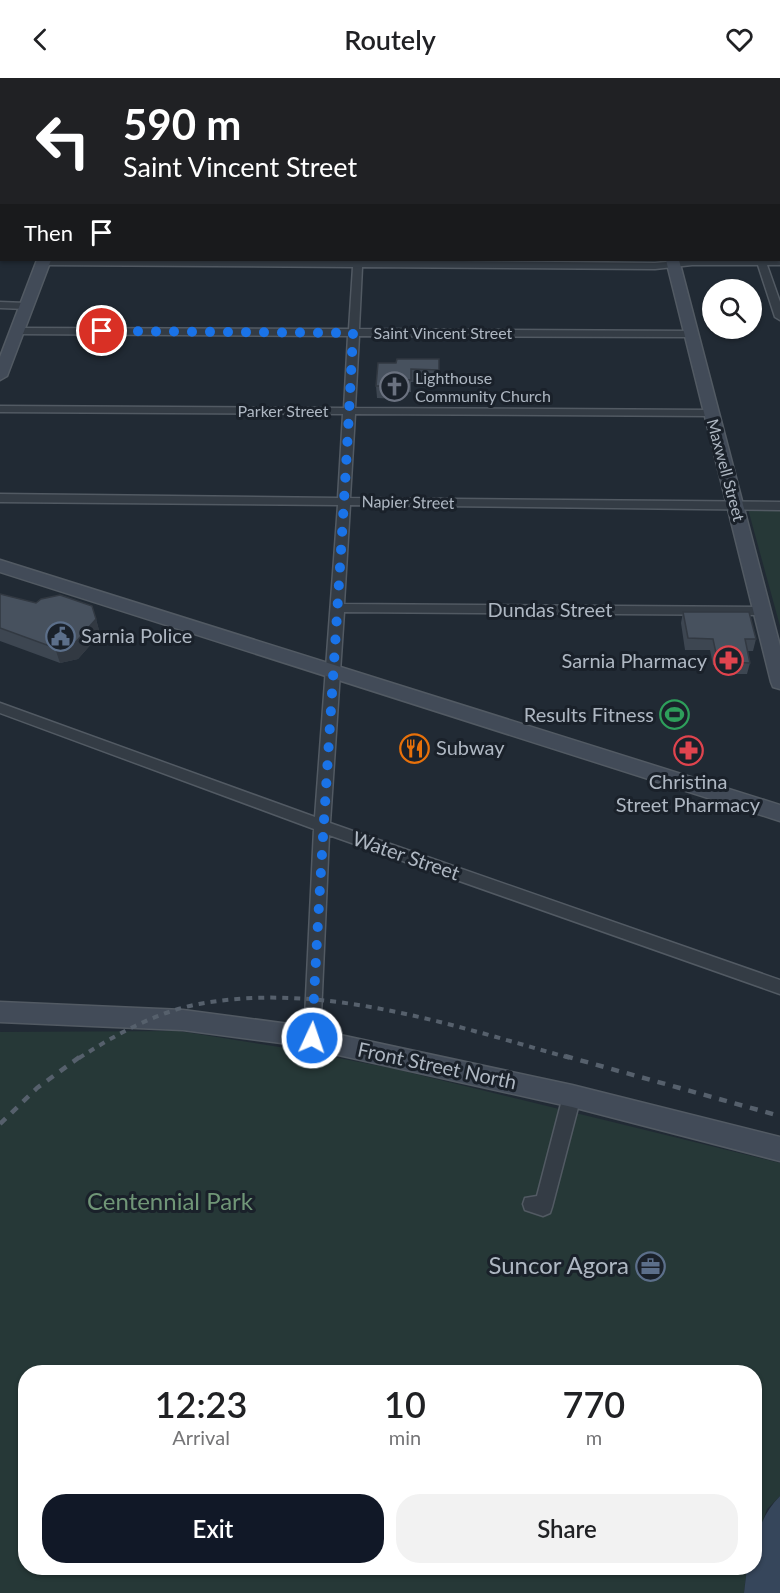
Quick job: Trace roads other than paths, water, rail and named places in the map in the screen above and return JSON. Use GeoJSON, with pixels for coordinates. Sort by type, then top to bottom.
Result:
{"type":"FeatureCollection","features":[{"type":"Feature","properties":{"kind":"main road"},"geometry":{"type":"LineString","coordinates":[[0,376],[43,261]]}},
{"type":"Feature","properties":{"kind":"main road","name":"Maxwell Street"},"geometry":{"type":"LineString","coordinates":[[672,262],[780,682]]}},
{"type":"Feature","properties":{"kind":"main road"},"geometry":{"type":"LineString","coordinates":[[0,566],[780,813]]}},
{"type":"Feature","properties":{"kind":"main road"},"geometry":{"type":"LineString","coordinates":[[0,573],[33,578]]}},
{"type":"Feature","properties":{"kind":"main road","name":"Front Street North"},"geometry":{"type":"LineString","coordinates":[[6,1014],[194,1021],[259,1028],[572,1096],[780,1149]]}},
{"type":"Feature","properties":{"kind":"street"},"geometry":{"type":"LineString","coordinates":[[43,261],[655,266],[672,262],[716,261]]}},
{"type":"Feature","properties":{"kind":"street"},"geometry":{"type":"LineString","coordinates":[[761,261],[780,317]]}},
{"type":"Feature","properties":{"kind":"street"},"geometry":{"type":"LineString","coordinates":[[312,1038],[322,825],[334,671],[358,262]]}},
{"type":"Feature","properties":{"kind":"street"},"geometry":{"type":"LineString","coordinates":[[0,305],[26,306]]}},
{"type":"Feature","properties":{"kind":"street","name":"Saint Vincent Street"},"geometry":{"type":"LineString","coordinates":[[17,331],[690,334]]}},
{"type":"Feature","properties":{"kind":"street","name":"Parker Street"},"geometry":{"type":"LineString","coordinates":[[0,409],[711,413]]}},
{"type":"Feature","properties":{"kind":"street","name":"Napier Street"},"geometry":{"type":"LineString","coordinates":[[0,498],[780,506]]}},
{"type":"Feature","properties":{"kind":"street","name":"Dundas Street"},"geometry":{"type":"LineString","coordinates":[[337,608],[763,611]]}},
{"type":"Feature","properties":{"kind":"street","name":"Water Street"},"geometry":{"type":"LineString","coordinates":[[0,708],[344,834],[780,987]]}},
{"type":"Feature","properties":{"kind":"street"},"geometry":{"type":"LineString","coordinates":[[532,1203],[543,1207],[549,1161],[572,1096]]}},
{"type":"Feature","properties":{"kind":"water"},"geometry":{"type":"Polygon","coordinates":[[[780,1496],[780,1593],[744,1593],[746,1575],[762,1575],[762,1523],[780,1496]]]}},
{"type":"Feature","properties":{"kind":"railway"},"geometry":{"type":"LineString","coordinates":[[79,1058],[136,1025],[167,1013],[199,1004],[246,998],[293,998],[340,1002],[387,1010],[479,1032],[570,1058]]}},
{"type":"Feature","properties":{"kind":"railway"},"geometry":{"type":"LineString","coordinates":[[0,1124],[37,1088],[81,1056]]}},
{"type":"Feature","properties":{"kind":"railway"},"geometry":{"type":"LineString","coordinates":[[565,1056],[780,1116]]}},
{"type":"Feature","properties":{"kind":"place","name":"Lighthouse Community Church"},"geometry":{"type":"Point","coordinates":[394,387]}},
{"type":"Feature","properties":{"kind":"place","name":"Sarnia Police"},"geometry":{"type":"Point","coordinates":[60,636]}},
{"type":"Feature","properties":{"kind":"place","name":"Sarnia Pharmacy"},"geometry":{"type":"Point","coordinates":[728,661]}},
{"type":"Feature","properties":{"kind":"place","name":"Results Fitness"},"geometry":{"type":"Point","coordinates":[675,715]}},
{"type":"Feature","properties":{"kind":"place","name":"Subway"},"geometry":{"type":"Point","coordinates":[415,748]}},
{"type":"Feature","properties":{"kind":"place","name":"Christina Street Pharmacy"},"geometry":{"type":"Point","coordinates":[688,751]}},
{"type":"Feature","properties":{"kind":"place","name":"Suncor Agora"},"geometry":{"type":"Point","coordinates":[650,1266]}},
{"type":"Feature","properties":{"kind":"park label","name":"Centennial Park"},"geometry":{"type":"Point","coordinates":[170,1202]}}]}
